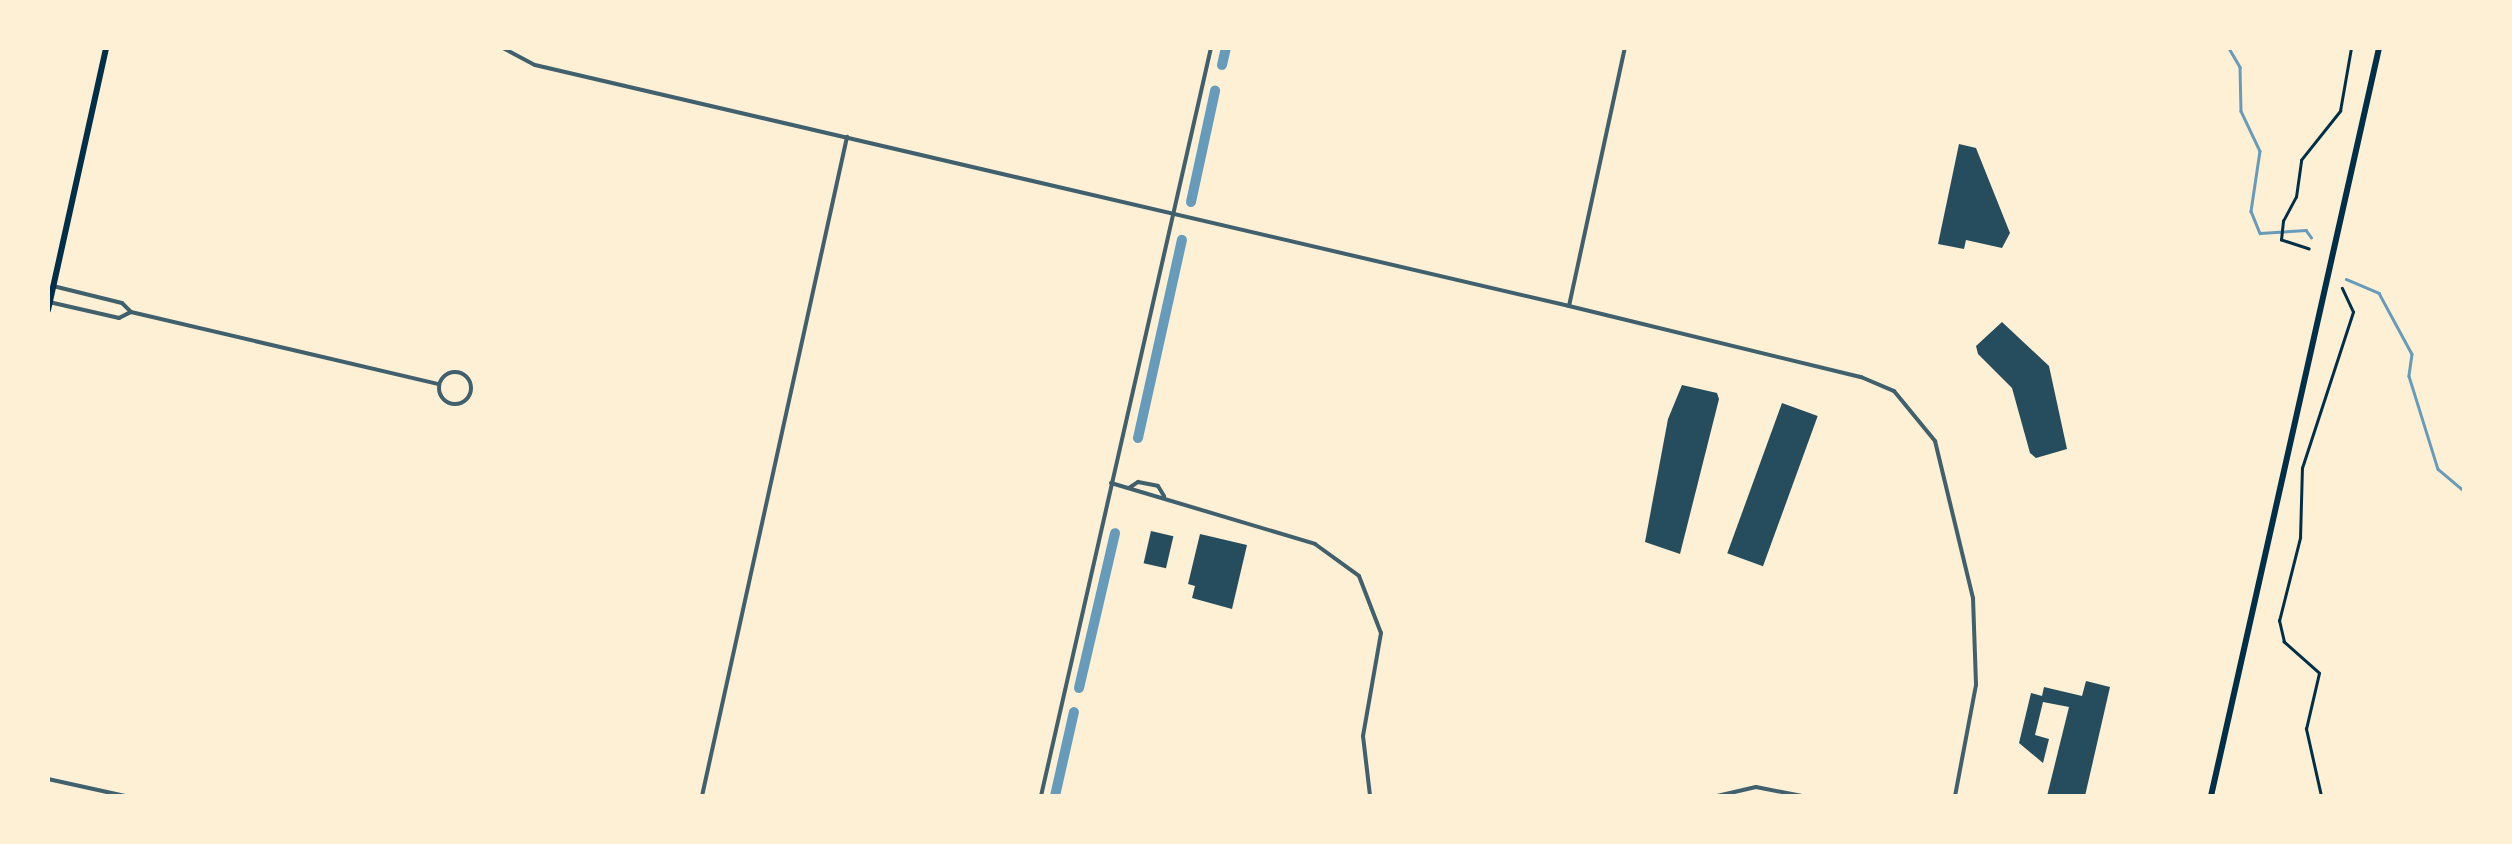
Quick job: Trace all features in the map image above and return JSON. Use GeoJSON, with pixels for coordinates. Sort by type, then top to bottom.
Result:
{"type":"FeatureCollection","features":[{"type":"Feature","properties":{"kind":"main road"},"geometry":{"type":"LineString","coordinates":[[48,306],[106,48]]}},
{"type":"Feature","properties":{"kind":"main road"},"geometry":{"type":"LineString","coordinates":[[2211,796],[2379,48]]}},
{"type":"Feature","properties":{"kind":"street"},"geometry":{"type":"LineString","coordinates":[[503,48],[535,65],[1569,306],[1861,377],[1894,391],[1916,412],[1934,441],[1974,598],[1976,685],[1955,796]]}},
{"type":"Feature","properties":{"kind":"street"},"geometry":{"type":"LineString","coordinates":[[1041,796],[1211,48]]}},
{"type":"Feature","properties":{"kind":"street"},"geometry":{"type":"LineString","coordinates":[[1569,306],[1625,48]]}},
{"type":"Feature","properties":{"kind":"street"},"geometry":{"type":"LineString","coordinates":[[702,796],[847,137]]}},
{"type":"Feature","properties":{"kind":"street"},"geometry":{"type":"LineString","coordinates":[[53,286],[122,303],[131,312],[439,384],[451,403],[470,393],[469,379],[457,372],[439,384]]}},
{"type":"Feature","properties":{"kind":"street"},"geometry":{"type":"LineString","coordinates":[[48,306],[118,318],[131,312]]}},
{"type":"Feature","properties":{"kind":"street"},"geometry":{"type":"LineString","coordinates":[[1129,488],[1138,482],[1158,486],[1164,496]]}},
{"type":"Feature","properties":{"kind":"street"},"geometry":{"type":"LineString","coordinates":[[1111,483],[1129,488],[1134,494],[1164,496],[1315,544],[1358,576],[1381,633],[1363,736],[1370,796]]}},
{"type":"Feature","properties":{"kind":"street"},"geometry":{"type":"LineString","coordinates":[[48,780],[126,796]]}},
{"type":"Feature","properties":{"kind":"street"},"geometry":{"type":"LineString","coordinates":[[1717,796],[1756,786],[1802,796]]}},
{"type":"Feature","properties":{"kind":"path"},"geometry":{"type":"LineString","coordinates":[[2308,249],[2281,236],[2283,221],[2296,198],[2301,160],[2340,111],[2351,48]]}},
{"type":"Feature","properties":{"kind":"path"},"geometry":{"type":"LineString","coordinates":[[2321,796],[2306,729],[2319,673],[2284,642],[2279,621],[2300,538],[2302,468],[2354,312],[2342,288]]}},
{"type":"Feature","properties":{"kind":"building"},"geometry":{"type":"Polygon","coordinates":[[[1959,144],[1976,148],[2010,233],[2002,248],[1966,240],[1964,249],[1938,244],[1959,144]]]}},
{"type":"Feature","properties":{"kind":"building"},"geometry":{"type":"Polygon","coordinates":[[[2002,322],[2049,366],[2067,449],[2036,458],[2030,453],[2012,388],[1978,354],[1976,346],[2002,322]]]}},
{"type":"Feature","properties":{"kind":"building"},"geometry":{"type":"Polygon","coordinates":[[[1682,385],[1717,393],[1719,399],[1680,554],[1645,542],[1668,419],[1682,385]]]}},
{"type":"Feature","properties":{"kind":"building"},"geometry":{"type":"Polygon","coordinates":[[[1782,403],[1818,416],[1763,566],[1727,553],[1782,403]]]}},
{"type":"Feature","properties":{"kind":"building"},"geometry":{"type":"Polygon","coordinates":[[[1151,531],[1173,536],[1166,568],[1144,563],[1151,531]]]}},
{"type":"Feature","properties":{"kind":"building"},"geometry":{"type":"Polygon","coordinates":[[[1200,534],[1247,545],[1232,609],[1192,598],[1195,586],[1188,584],[1200,534]]]}},
{"type":"Feature","properties":{"kind":"building"},"geometry":{"type":"Polygon","coordinates":[[[2086,681],[2110,687],[2085,796],[2047,796],[2069,707],[2043,702],[2035,735],[2049,739],[2043,763],[2019,743],[2031,693],[2042,696],[2044,687],[2082,696],[2086,681]]]}},
{"type":"Feature","properties":{"kind":"waterway"},"geometry":{"type":"LineString","coordinates":[[1222,65],[1226,48]]}},
{"type":"Feature","properties":{"kind":"waterway"},"geometry":{"type":"LineString","coordinates":[[2229,48],[2240,67],[2241,111],[2260,151],[2251,211],[2260,233],[2306,230],[2311,237]]}},
{"type":"Feature","properties":{"kind":"waterway"},"geometry":{"type":"LineString","coordinates":[[1191,202],[1215,91]]}},
{"type":"Feature","properties":{"kind":"waterway"},"geometry":{"type":"LineString","coordinates":[[1138,438],[1182,240]]}},
{"type":"Feature","properties":{"kind":"waterway"},"geometry":{"type":"LineString","coordinates":[[2346,279],[2379,293],[2412,354],[2409,376],[2438,469],[2464,491]]}},
{"type":"Feature","properties":{"kind":"waterway"},"geometry":{"type":"LineString","coordinates":[[1079,688],[1115,533]]}},
{"type":"Feature","properties":{"kind":"waterway"},"geometry":{"type":"LineString","coordinates":[[1055,796],[1074,712]]}}]}
